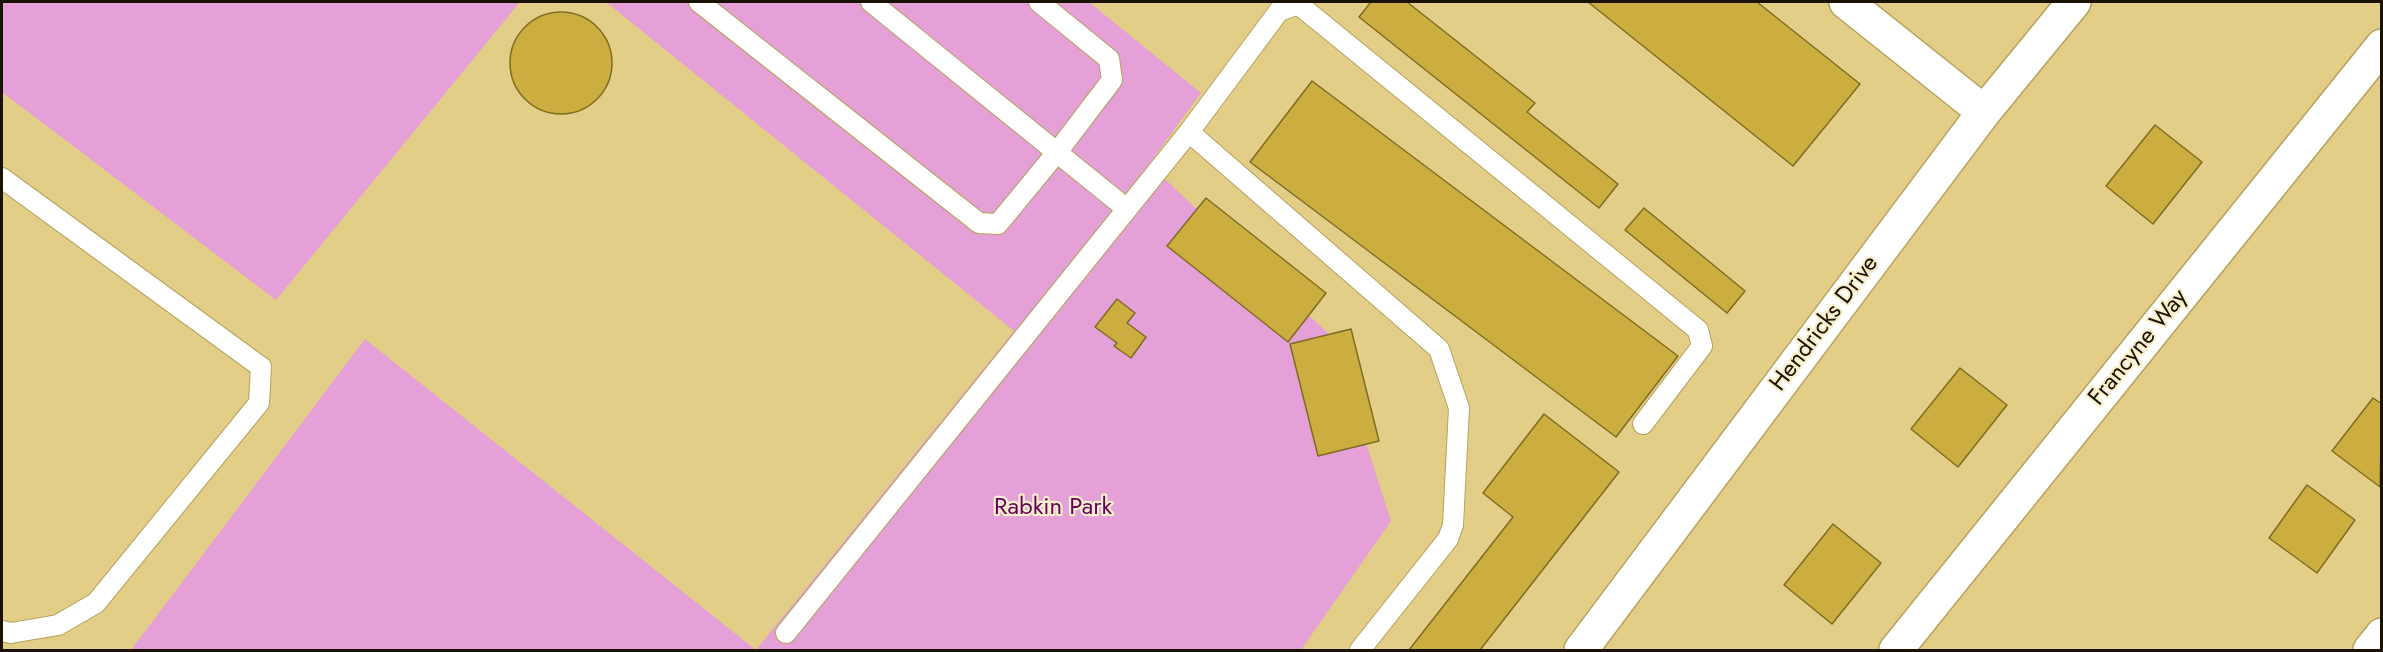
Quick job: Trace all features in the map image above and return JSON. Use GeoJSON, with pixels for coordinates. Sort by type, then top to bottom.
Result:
{"type":"FeatureCollection","features":[{"type":"Feature","properties":{"kind":"street"},"geometry":{"type":"LineString","coordinates":[[1846,2],[1984,112]]}},
{"type":"Feature","properties":{"kind":"street","name":"Hendricks Drive"},"geometry":{"type":"LineString","coordinates":[[1581,651],[1984,112],[2074,2]]}},
{"type":"Feature","properties":{"kind":"street","name":"Francyne Way"},"geometry":{"type":"LineString","coordinates":[[1896,651],[2382,46]]}},
{"type":"Feature","properties":{"kind":"street"},"geometry":{"type":"LineString","coordinates":[[2370,651],[2382,635]]}},
{"type":"Feature","properties":{"kind":"lane"},"geometry":{"type":"LineString","coordinates":[[699,2],[979,223],[998,224],[1112,80],[1109,59],[1039,2]]}},
{"type":"Feature","properties":{"kind":"lane"},"geometry":{"type":"LineString","coordinates":[[871,2],[1127,209]]}},
{"type":"Feature","properties":{"kind":"lane"},"geometry":{"type":"LineString","coordinates":[[786,633],[1189,132],[1279,10],[1298,4],[1698,330],[1702,346],[1643,424]]}},
{"type":"Feature","properties":{"kind":"lane"},"geometry":{"type":"LineString","coordinates":[[1189,132],[1439,349],[1459,408],[1453,525],[1448,539],[1360,651]]}},
{"type":"Feature","properties":{"kind":"lane"},"geometry":{"type":"LineString","coordinates":[[2,178],[261,367],[260,403],[96,603],[58,625],[11,633],[2,631]]}},
{"type":"Feature","properties":{"kind":"green space"},"geometry":{"type":"Polygon","coordinates":[[[2,2],[520,2],[276,300],[2,92],[2,2]]]}},
{"type":"Feature","properties":{"kind":"green space","name":"Rabkin Park"},"geometry":{"type":"Polygon","coordinates":[[[606,2],[1089,2],[1201,93],[1149,164],[1332,337],[1391,521],[1301,650],[756,650],[1014,331],[606,2]]]}},
{"type":"Feature","properties":{"kind":"green space"},"geometry":{"type":"Polygon","coordinates":[[[365,339],[756,650],[131,650],[365,339]]]}},
{"type":"Feature","properties":{"kind":"building"},"geometry":{"type":"Polygon","coordinates":[[[1371,2],[1407,2],[1535,103],[1527,112],[1618,184],[1599,208],[1359,17],[1371,2]]]}},
{"type":"Feature","properties":{"kind":"building"},"geometry":{"type":"Polygon","coordinates":[[[1588,2],[1757,2],[1860,84],[1793,166],[1588,2]]]}},
{"type":"Feature","properties":{"kind":"building"},"geometry":{"type":"Polygon","coordinates":[[[561,12],[581,16],[597,27],[608,43],[612,63],[608,83],[597,99],[581,110],[561,114],[541,110],[525,99],[514,83],[510,63],[514,43],[525,27],[541,16],[561,12]]]}},
{"type":"Feature","properties":{"kind":"building"},"geometry":{"type":"Polygon","coordinates":[[[1312,81],[1678,356],[1616,437],[1250,162],[1312,81]]]}},
{"type":"Feature","properties":{"kind":"building"},"geometry":{"type":"Polygon","coordinates":[[[2155,125],[2202,162],[2153,224],[2106,186],[2155,125]]]}},
{"type":"Feature","properties":{"kind":"building"},"geometry":{"type":"Polygon","coordinates":[[[1206,198],[1326,293],[1288,342],[1167,246],[1206,198]]]}},
{"type":"Feature","properties":{"kind":"building"},"geometry":{"type":"Polygon","coordinates":[[[1644,208],[1745,291],[1727,313],[1625,230],[1644,208]]]}},
{"type":"Feature","properties":{"kind":"building"},"geometry":{"type":"Polygon","coordinates":[[[1117,299],[1135,313],[1127,323],[1146,337],[1131,358],[1114,346],[1117,343],[1095,327],[1117,299]]]}},
{"type":"Feature","properties":{"kind":"building"},"geometry":{"type":"Polygon","coordinates":[[[1351,329],[1379,441],[1318,456],[1290,344],[1351,329]]]}},
{"type":"Feature","properties":{"kind":"building"},"geometry":{"type":"Polygon","coordinates":[[[1960,368],[2007,405],[1958,467],[1911,429],[1960,368]]]}},
{"type":"Feature","properties":{"kind":"building"},"geometry":{"type":"Polygon","coordinates":[[[2373,398],[2382,404],[2380,487],[2332,451],[2373,398]]]}},
{"type":"Feature","properties":{"kind":"building"},"geometry":{"type":"Polygon","coordinates":[[[1544,414],[1619,472],[1480,650],[1409,650],[1513,517],[1483,493],[1544,414]]]}},
{"type":"Feature","properties":{"kind":"building"},"geometry":{"type":"Polygon","coordinates":[[[2307,485],[2355,520],[2317,573],[2269,538],[2307,485]]]}},
{"type":"Feature","properties":{"kind":"building"},"geometry":{"type":"Polygon","coordinates":[[[1833,524],[1881,563],[1832,624],[1784,585],[1833,524]]]}}]}
